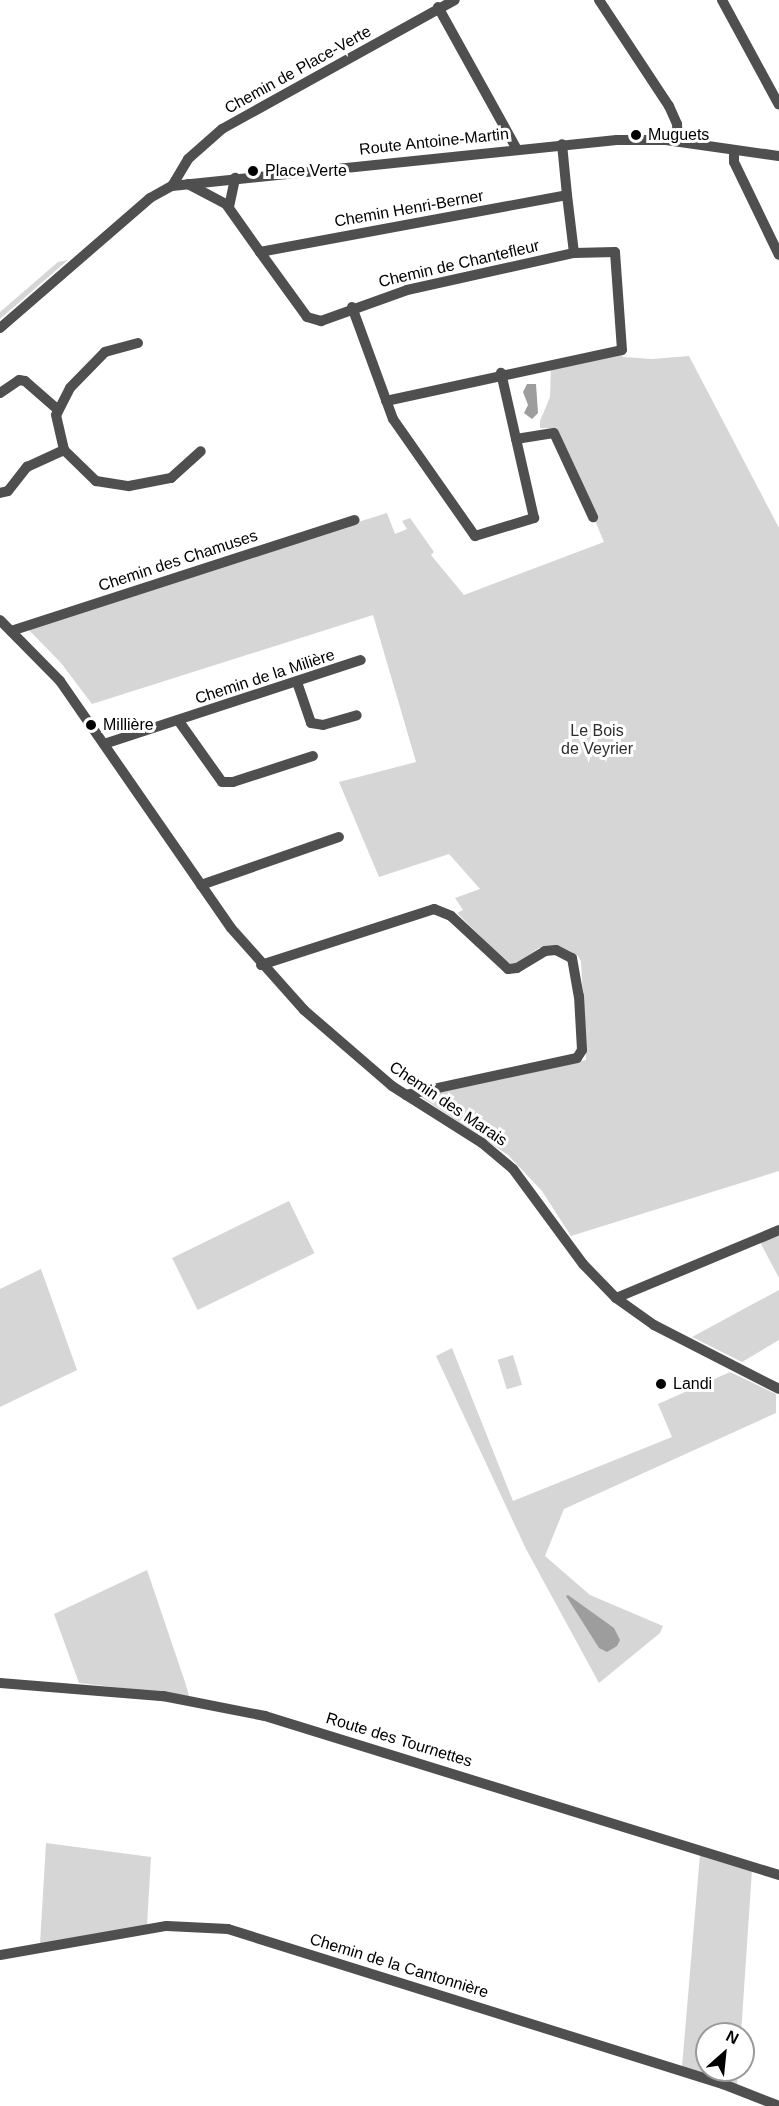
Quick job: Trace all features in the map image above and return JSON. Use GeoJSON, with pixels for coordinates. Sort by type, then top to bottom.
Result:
{"type":"FeatureCollection","features":[{"type":"Feature","properties":{"kind":"street","name":"Chemin de Place-Verte"},"geometry":{"type":"LineString","coordinates":[[172,186],[188,159],[222,129],[438,7],[455,0]]}},
{"type":"Feature","properties":{"kind":"street"},"geometry":{"type":"LineString","coordinates":[[599,0],[669,106],[677,124],[678,141]]}},
{"type":"Feature","properties":{"kind":"street"},"geometry":{"type":"LineString","coordinates":[[722,0],[779,105]]}},
{"type":"Feature","properties":{"kind":"street"},"geometry":{"type":"LineString","coordinates":[[438,7],[516,148]]}},
{"type":"Feature","properties":{"kind":"street","name":"Route Antoine-Martin"},"geometry":{"type":"LineString","coordinates":[[0,328],[150,198],[172,186],[516,148],[636,139],[678,141],[779,156]]}},
{"type":"Feature","properties":{"kind":"street"},"geometry":{"type":"LineString","coordinates":[[562,144],[574,253]]}},
{"type":"Feature","properties":{"kind":"street"},"geometry":{"type":"LineString","coordinates":[[734,150],[734,162],[779,255]]}},
{"type":"Feature","properties":{"kind":"street"},"geometry":{"type":"LineString","coordinates":[[228,207],[235,178]]}},
{"type":"Feature","properties":{"kind":"street"},"geometry":{"type":"LineString","coordinates":[[188,184],[228,207],[260,252]]}},
{"type":"Feature","properties":{"kind":"street","name":"Chemin Henri-Berner"},"geometry":{"type":"LineString","coordinates":[[260,252],[567,195]]}},
{"type":"Feature","properties":{"kind":"street","name":"Chemin de Chantefleur"},"geometry":{"type":"LineString","coordinates":[[260,252],[311,320],[321,321],[352,307],[407,290],[574,253],[615,252],[622,350],[501,374],[386,401]]}},
{"type":"Feature","properties":{"kind":"street"},"geometry":{"type":"LineString","coordinates":[[352,307],[397,426],[475,536],[534,518],[501,374]]}},
{"type":"Feature","properties":{"kind":"street"},"geometry":{"type":"LineString","coordinates":[[138,343],[112,348],[98,357],[57,409],[55,424],[64,450],[92,479],[129,486],[171,478],[201,450]]}},
{"type":"Feature","properties":{"kind":"street"},"geometry":{"type":"LineString","coordinates":[[0,393],[14,382],[25,381],[57,409]]}},
{"type":"Feature","properties":{"kind":"street"},"geometry":{"type":"LineString","coordinates":[[516,439],[554,433],[593,518]]}},
{"type":"Feature","properties":{"kind":"street"},"geometry":{"type":"LineString","coordinates":[[0,493],[8,491],[27,466],[64,450]]}},
{"type":"Feature","properties":{"kind":"street","name":"Chemin des Chamuses"},"geometry":{"type":"LineString","coordinates":[[10,631],[354,520]]}},
{"type":"Feature","properties":{"kind":"street","name":"Chemin des Marais"},"geometry":{"type":"LineString","coordinates":[[0,620],[60,681],[201,885],[261,965],[332,1037],[406,1095],[482,1143],[513,1169],[583,1264],[616,1298],[654,1325],[779,1389]]}},
{"type":"Feature","properties":{"kind":"street","name":"Chemin de la Milière"},"geometry":{"type":"LineString","coordinates":[[104,744],[361,660]]}},
{"type":"Feature","properties":{"kind":"street"},"geometry":{"type":"LineString","coordinates":[[297,682],[311,723],[323,725],[357,715]]}},
{"type":"Feature","properties":{"kind":"street","name":"Chemin de la Milière"},"geometry":{"type":"LineString","coordinates":[[178,720],[222,782],[313,756]]}},
{"type":"Feature","properties":{"kind":"street"},"geometry":{"type":"LineString","coordinates":[[201,885],[339,837]]}},
{"type":"Feature","properties":{"kind":"street"},"geometry":{"type":"LineString","coordinates":[[261,965],[428,910],[449,910],[508,969],[517,969],[545,951],[556,950],[572,958],[579,996],[582,1050],[573,1059],[406,1095]]}},
{"type":"Feature","properties":{"kind":"street"},"geometry":{"type":"LineString","coordinates":[[616,1298],[779,1230]]}},
{"type":"Feature","properties":{"kind":"street","name":"Route des Tournettes"},"geometry":{"type":"LineString","coordinates":[[0,1683],[153,1694],[251,1713],[351,1740],[779,1875]]}},
{"type":"Feature","properties":{"kind":"street","name":"Chemin de la Cantonnière"},"geometry":{"type":"LineString","coordinates":[[0,1955],[167,1926],[228,1929],[723,2084],[779,2106]]}},
{"type":"Feature","properties":{"kind":"green space"},"geometry":{"type":"Polygon","coordinates":[[[68,260],[0,319],[0,312],[58,262],[68,260]]]}},
{"type":"Feature","properties":{"kind":"green space","name":"Le Bois de Veyrier"},"geometry":{"type":"Polygon","coordinates":[[[622,354],[623,357],[652,359],[689,356],[779,528],[779,1171],[571,1236],[542,1191],[508,1155],[421,1097],[429,1092],[586,1060],[581,961],[578,956],[561,948],[539,948],[515,964],[507,963],[457,913],[463,910],[455,898],[480,889],[449,854],[379,877],[339,782],[416,762],[373,615],[92,704],[61,663],[25,626],[387,513],[395,534],[407,529],[402,521],[410,518],[434,552],[431,555],[464,595],[604,542],[556,428],[540,428],[540,421],[550,397],[551,367],[622,354]]]}},
{"type":"Feature","properties":{"kind":"green space"},"geometry":{"type":"Polygon","coordinates":[[[289,1201],[314,1253],[198,1310],[172,1258],[289,1201]]]}},
{"type":"Feature","properties":{"kind":"green space"},"geometry":{"type":"Polygon","coordinates":[[[779,1234],[779,1278],[760,1242],[779,1234]]]}},
{"type":"Feature","properties":{"kind":"green space"},"geometry":{"type":"Polygon","coordinates":[[[41,1269],[77,1370],[0,1407],[0,1289],[41,1269]]]}},
{"type":"Feature","properties":{"kind":"green space"},"geometry":{"type":"Polygon","coordinates":[[[779,1290],[779,1340],[742,1362],[692,1337],[779,1290]]]}},
{"type":"Feature","properties":{"kind":"green space"},"geometry":{"type":"Polygon","coordinates":[[[452,1348],[513,1501],[672,1437],[658,1404],[730,1372],[776,1394],[776,1413],[564,1509],[545,1556],[590,1595],[663,1626],[660,1633],[599,1683],[526,1549],[436,1356],[452,1348]]]}},
{"type":"Feature","properties":{"kind":"green space"},"geometry":{"type":"Polygon","coordinates":[[[513,1355],[522,1385],[507,1389],[498,1360],[513,1355]]]}},
{"type":"Feature","properties":{"kind":"green space"},"geometry":{"type":"Polygon","coordinates":[[[147,1570],[189,1696],[79,1683],[54,1614],[147,1570]]]}},
{"type":"Feature","properties":{"kind":"green space"},"geometry":{"type":"Polygon","coordinates":[[[46,1843],[151,1857],[147,1925],[40,1944],[46,1843]]]}},
{"type":"Feature","properties":{"kind":"green space"},"geometry":{"type":"Polygon","coordinates":[[[700,1854],[752,1870],[742,2022],[695,2022],[695,2071],[682,2067],[700,1854]]]}},
{"type":"Feature","properties":{"kind":"green space"},"geometry":{"type":"Polygon","coordinates":[[[725,2082],[737,2082],[737,2086],[725,2082]]]}},
{"type":"Feature","properties":{"kind":"shaded area"},"geometry":{"type":"Polygon","coordinates":[[[527,384],[536,384],[538,413],[532,419],[524,413],[528,405],[523,392],[527,384]]]}},
{"type":"Feature","properties":{"kind":"shaded area"},"geometry":{"type":"Polygon","coordinates":[[[568,1595],[614,1628],[620,1640],[617,1646],[607,1652],[599,1648],[566,1596],[568,1595]]]}},
{"type":"Feature","properties":{"kind":"place","name":"Muguets"},"geometry":{"type":"Point","coordinates":[636,135]}},
{"type":"Feature","properties":{"kind":"place","name":"Place Verte"},"geometry":{"type":"Point","coordinates":[253,171]}},
{"type":"Feature","properties":{"kind":"place","name":"Millière"},"geometry":{"type":"Point","coordinates":[91,725]}},
{"type":"Feature","properties":{"kind":"place","name":"Landi"},"geometry":{"type":"Point","coordinates":[661,1384]}}]}
